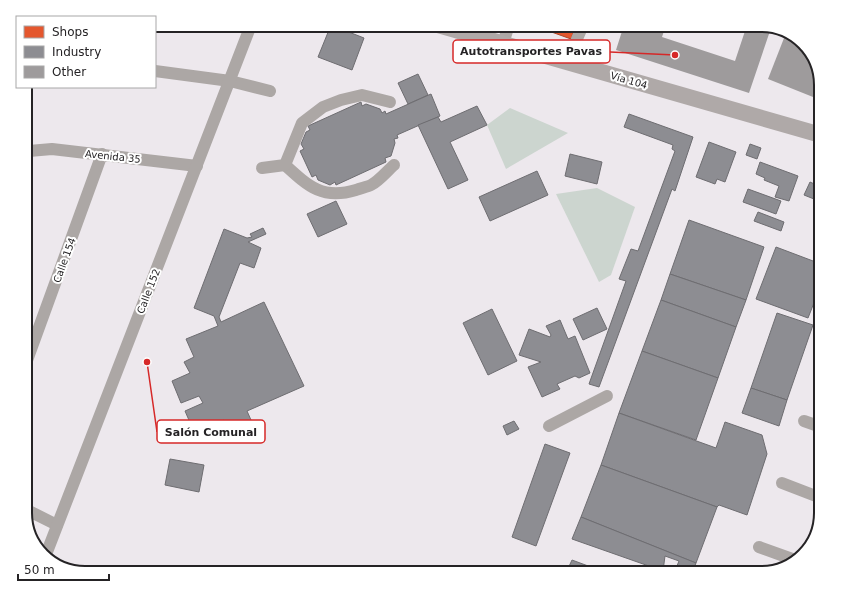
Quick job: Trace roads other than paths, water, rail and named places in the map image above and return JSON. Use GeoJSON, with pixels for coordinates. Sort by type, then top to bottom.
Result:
{"type":"FeatureCollection","features":[{"type":"Feature","properties":{"kind":"main road","name":"Vía 104"},"geometry":{"type":"LineString","coordinates":[[462,32],[814,133]]}},
{"type":"Feature","properties":{"kind":"main road","name":"Vía 104"},"geometry":{"type":"LineString","coordinates":[[474,32],[814,124]]}},
{"type":"Feature","properties":{"kind":"street","name":"Calle 152"},"geometry":{"type":"LineString","coordinates":[[48,550],[248,32]]}},
{"type":"Feature","properties":{"kind":"street"},"geometry":{"type":"LineString","coordinates":[[504,40],[507,32]]}},
{"type":"Feature","properties":{"kind":"street"},"geometry":{"type":"LineString","coordinates":[[573,59],[580,32]]}},
{"type":"Feature","properties":{"kind":"street"},"geometry":{"type":"LineString","coordinates":[[156,71],[230,82],[270,92]]}},
{"type":"Feature","properties":{"kind":"street"},"geometry":{"type":"LineString","coordinates":[[285,165],[302,123],[323,107],[341,100],[362,95],[390,102]]}},
{"type":"Feature","properties":{"kind":"street","name":"Avenida 35"},"geometry":{"type":"LineString","coordinates":[[32,151],[52,149],[197,166]]}},
{"type":"Feature","properties":{"kind":"street","name":"Calle 154"},"geometry":{"type":"LineString","coordinates":[[32,347],[102,154]]}},
{"type":"Feature","properties":{"kind":"street"},"geometry":{"type":"LineString","coordinates":[[262,168],[285,165],[305,183],[320,191],[338,194],[371,185],[394,165]]}},
{"type":"Feature","properties":{"kind":"street"},"geometry":{"type":"LineString","coordinates":[[549,426],[607,396]]}},
{"type":"Feature","properties":{"kind":"street"},"geometry":{"type":"LineString","coordinates":[[804,420],[814,424]]}},
{"type":"Feature","properties":{"kind":"street"},"geometry":{"type":"LineString","coordinates":[[782,483],[814,495]]}},
{"type":"Feature","properties":{"kind":"street"},"geometry":{"type":"LineString","coordinates":[[32,512],[57,525]]}},
{"type":"Feature","properties":{"kind":"street"},"geometry":{"type":"LineString","coordinates":[[759,547],[789,558]]}},
{"type":"Feature","properties":{"kind":"place","name":"Autotransportes Pavas"},"geometry":{"type":"Point","coordinates":[675,55]}},
{"type":"Feature","properties":{"kind":"place","name":"Salón Comunal"},"geometry":{"type":"Point","coordinates":[147,362]}}]}
